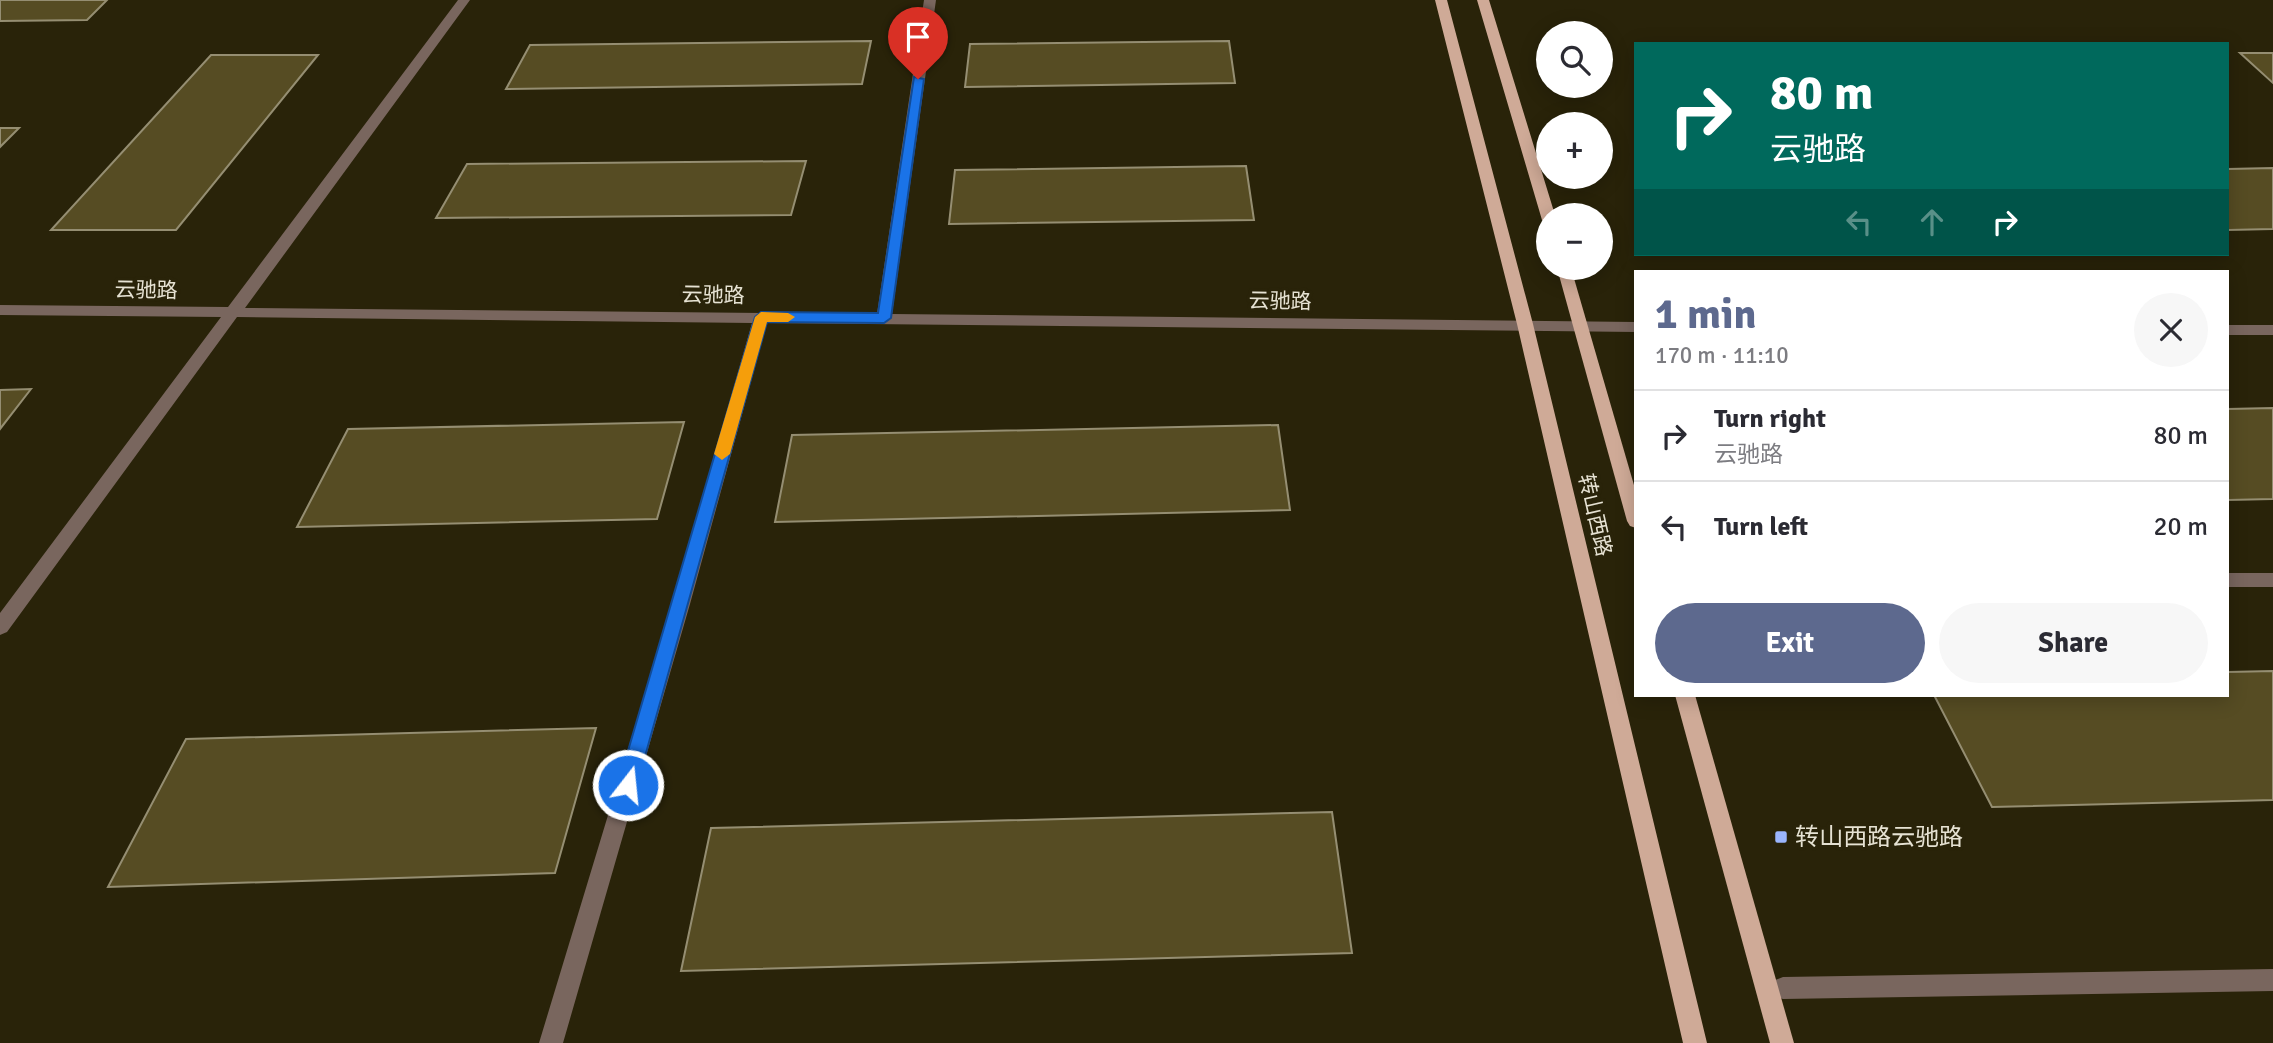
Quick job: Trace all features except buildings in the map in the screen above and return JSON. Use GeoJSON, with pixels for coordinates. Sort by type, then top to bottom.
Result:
{"type":"FeatureCollection","features":[{"type":"Feature","properties":{"kind":"main road","name":"转山西路"},"geometry":{"type":"LineString","coordinates":[[1441,0],[1525,324],[1695,1043]]}},
{"type":"Feature","properties":{"kind":"main road"},"geometry":{"type":"LineString","coordinates":[[1483,0],[1544,203]]}},
{"type":"Feature","properties":{"kind":"main road","name":"转山西路"},"geometry":{"type":"LineString","coordinates":[[1568,280],[1634,514]]}},
{"type":"Feature","properties":{"kind":"main road"},"geometry":{"type":"LineString","coordinates":[[1686,697],[1782,1043]]}},
{"type":"Feature","properties":{"kind":"street"},"geometry":{"type":"LineString","coordinates":[[0,627],[464,0]]}},
{"type":"Feature","properties":{"kind":"street"},"geometry":{"type":"LineString","coordinates":[[884,318],[930,0]]}},
{"type":"Feature","properties":{"kind":"street","name":"云驰路"},"geometry":{"type":"LineString","coordinates":[[0,310],[1634,327]]}},
{"type":"Feature","properties":{"kind":"street"},"geometry":{"type":"LineString","coordinates":[[551,1043],[681,604],[761,317]]}},
{"type":"Feature","properties":{"kind":"street"},"geometry":{"type":"LineString","coordinates":[[2229,330],[2273,330]]}},
{"type":"Feature","properties":{"kind":"street"},"geometry":{"type":"LineString","coordinates":[[2229,580],[2273,580]]}},
{"type":"Feature","properties":{"kind":"street"},"geometry":{"type":"LineString","coordinates":[[1783,988],[2273,980]]}},
{"type":"Feature","properties":{"kind":"slow traffic"},"geometry":{"type":"LineString","coordinates":[[722,454],[761,317],[788,317]]}},
{"type":"Feature","properties":{"kind":"place","name":"转山西路云驰路"},"geometry":{"type":"Point","coordinates":[1781,837]}},
{"type":"Feature","properties":{"kind":"route"},"geometry":{"type":"LineString","coordinates":[[628,785],[761,317],[884,318],[918,79]]}}]}
